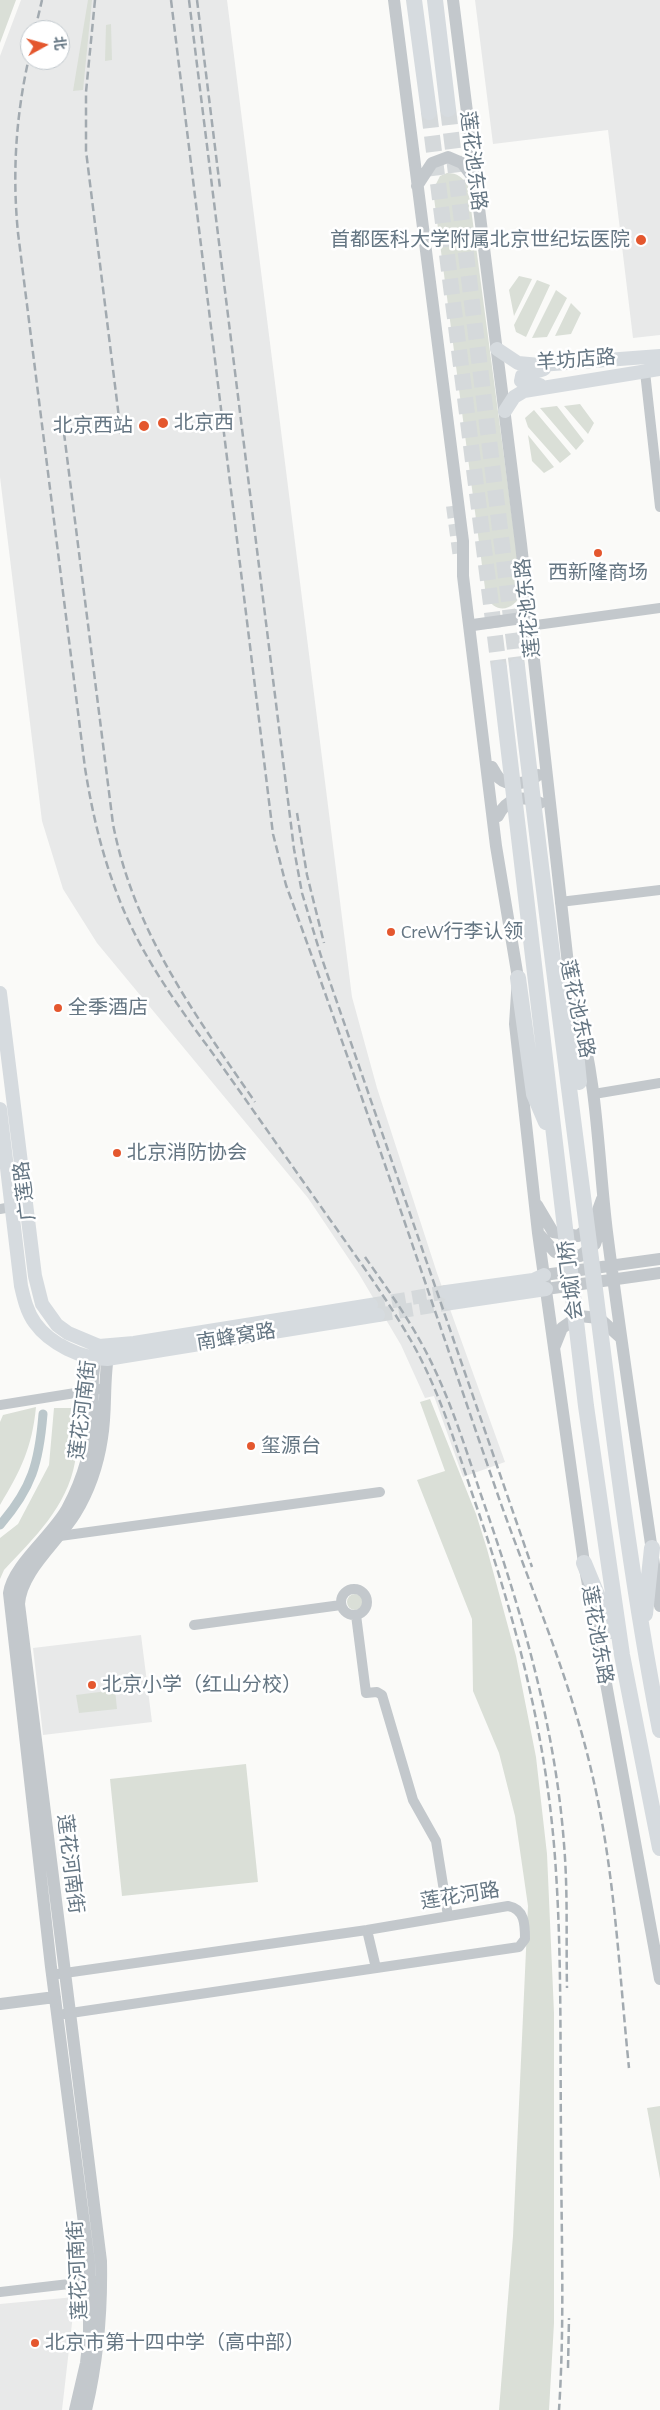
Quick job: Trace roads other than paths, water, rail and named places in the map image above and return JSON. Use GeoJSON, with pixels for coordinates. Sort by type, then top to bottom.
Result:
{"type":"FeatureCollection","features":[{"type":"Feature","properties":{"kind":"highway","name":"莲花池东路"},"geometry":{"type":"LineString","coordinates":[[414,0],[429,112]]}},
{"type":"Feature","properties":{"kind":"highway","name":"莲花池东路"},"geometry":{"type":"LineString","coordinates":[[435,0],[448,109]]}},
{"type":"Feature","properties":{"kind":"highway","name":"莲花池东路"},"geometry":{"type":"LineString","coordinates":[[517,666],[576,1144]]}},
{"type":"Feature","properties":{"kind":"highway","name":"莲花池东路"},"geometry":{"type":"LineString","coordinates":[[499,668],[555,1147]]}},
{"type":"Feature","properties":{"kind":"highway"},"geometry":{"type":"LineString","coordinates":[[518,978],[534,1094],[555,1147]]}},
{"type":"Feature","properties":{"kind":"highway"},"geometry":{"type":"LineString","coordinates":[[569,984],[580,1094],[576,1144]]}},
{"type":"Feature","properties":{"kind":"highway","name":"会城门桥"},"geometry":{"type":"LineString","coordinates":[[576,1144],[609,1402],[643,1641]]}},
{"type":"Feature","properties":{"kind":"highway","name":"会城门桥"},"geometry":{"type":"LineString","coordinates":[[555,1147],[586,1406]]}},
{"type":"Feature","properties":{"kind":"highway","name":"莲花池东路"},"geometry":{"type":"LineString","coordinates":[[586,1406],[622,1655],[660,1848]]}},
{"type":"Feature","properties":{"kind":"highway"},"geometry":{"type":"LineString","coordinates":[[652,1548],[643,1641],[660,1730]]}},
{"type":"Feature","properties":{"kind":"highway"},"geometry":{"type":"LineString","coordinates":[[584,1563],[622,1655]]}},
{"type":"Feature","properties":{"kind":"main road","name":"羊坊店路"},"geometry":{"type":"LineString","coordinates":[[501,353],[518,363],[528,364],[577,364],[626,357],[660,356]]}},
{"type":"Feature","properties":{"kind":"main road"},"geometry":{"type":"LineString","coordinates":[[559,385],[524,383],[521,381],[522,376],[539,370],[577,364]]}},
{"type":"Feature","properties":{"kind":"main road","name":"羊坊店路"},"geometry":{"type":"LineString","coordinates":[[507,406],[524,391],[628,376],[660,369]]}},
{"type":"Feature","properties":{"kind":"main road","name":"广莲路"},"geometry":{"type":"LineString","coordinates":[[0,994],[34,1269],[42,1304],[57,1325],[103,1352]]}},
{"type":"Feature","properties":{"kind":"main road","name":"广莲路"},"geometry":{"type":"LineString","coordinates":[[0,1108],[6,1208],[26,1306],[35,1323],[49,1337],[80,1355],[103,1352]]}},
{"type":"Feature","properties":{"kind":"main road"},"geometry":{"type":"LineString","coordinates":[[448,1298],[533,1280],[545,1282]]}},
{"type":"Feature","properties":{"kind":"main road","name":"南蜂窝路"},"geometry":{"type":"LineString","coordinates":[[103,1352],[374,1310]]}},
{"type":"Feature","properties":{"kind":"street"},"geometry":{"type":"LineString","coordinates":[[394,0],[473,625],[513,922],[510,932]]}},
{"type":"Feature","properties":{"kind":"street","name":"莲花池东路"},"geometry":{"type":"LineString","coordinates":[[453,0],[476,181],[501,353],[569,984],[585,1040],[594,1094],[612,1272]]}},
{"type":"Feature","properties":{"kind":"street"},"geometry":{"type":"LineString","coordinates":[[417,186],[432,163],[448,157],[462,163],[476,181]]}},
{"type":"Feature","properties":{"kind":"street"},"geometry":{"type":"LineString","coordinates":[[645,372],[660,507]]}},
{"type":"Feature","properties":{"kind":"street"},"geometry":{"type":"LineString","coordinates":[[463,541],[463,576],[495,840],[518,978],[515,1024],[538,1233],[555,1252],[580,1256],[595,1244],[605,1214]]}},
{"type":"Feature","properties":{"kind":"street"},"geometry":{"type":"LineString","coordinates":[[473,625],[660,608]]}},
{"type":"Feature","properties":{"kind":"street"},"geometry":{"type":"LineString","coordinates":[[492,767],[499,778],[509,782],[521,783],[536,778],[545,766]]}},
{"type":"Feature","properties":{"kind":"street"},"geometry":{"type":"LineString","coordinates":[[498,816],[508,802],[524,798],[544,805],[550,816]]}},
{"type":"Feature","properties":{"kind":"street"},"geometry":{"type":"LineString","coordinates":[[560,902],[660,890]]}},
{"type":"Feature","properties":{"kind":"street"},"geometry":{"type":"LineString","coordinates":[[507,946],[511,985],[508,1024],[511,1050],[519,1060]]}},
{"type":"Feature","properties":{"kind":"street"},"geometry":{"type":"LineString","coordinates":[[594,1094],[660,1084]]}},
{"type":"Feature","properties":{"kind":"street"},"geometry":{"type":"LineString","coordinates":[[534,1201],[553,1232],[578,1236],[592,1224],[603,1195]]}},
{"type":"Feature","properties":{"kind":"street","name":"莲花池东路"},"geometry":{"type":"LineString","coordinates":[[538,1233],[584,1563],[660,1979]]}},
{"type":"Feature","properties":{"kind":"street"},"geometry":{"type":"LineString","coordinates":[[545,1282],[612,1272],[660,1259]]}},
{"type":"Feature","properties":{"kind":"street"},"geometry":{"type":"LineString","coordinates":[[612,1272],[660,1273]]}},
{"type":"Feature","properties":{"kind":"street"},"geometry":{"type":"LineString","coordinates":[[612,1272],[660,1606]]}},
{"type":"Feature","properties":{"kind":"street"},"geometry":{"type":"LineString","coordinates":[[553,1350],[562,1328],[579,1316],[599,1318],[620,1337]]}},
{"type":"Feature","properties":{"kind":"street","name":"莲花河南街"},"geometry":{"type":"LineString","coordinates":[[75,2410],[86,2363],[95,2281],[101,2261],[19,1604],[20,1591],[26,1578],[60,1536],[83,1500],[95,1472],[102,1438],[98,1389],[92,1372],[103,1352]]}},
{"type":"Feature","properties":{"kind":"street"},"geometry":{"type":"LineString","coordinates":[[0,1405],[98,1389]]}},
{"type":"Feature","properties":{"kind":"street","name":"莲花河南街"},"geometry":{"type":"LineString","coordinates":[[86,2410],[98,2350],[95,2281],[89,2262],[52,1975],[9,1593],[14,1575],[59,1520],[80,1481],[90,1448],[98,1389]]}},
{"type":"Feature","properties":{"kind":"street"},"geometry":{"type":"LineString","coordinates":[[60,1536],[380,1492]]}},
{"type":"Feature","properties":{"kind":"street"},"geometry":{"type":"LineString","coordinates":[[348,1591],[361,1592],[366,1598],[366,1607],[356,1615],[348,1614],[341,1605],[342,1596],[348,1591]]}},
{"type":"Feature","properties":{"kind":"street"},"geometry":{"type":"LineString","coordinates":[[194,1625],[341,1605]]}},
{"type":"Feature","properties":{"kind":"street"},"geometry":{"type":"LineString","coordinates":[[356,1615],[366,1693],[377,1692],[382,1695],[413,1800],[436,1841],[448,1916]]}},
{"type":"Feature","properties":{"kind":"street","name":"莲花河路"},"geometry":{"type":"LineString","coordinates":[[52,1975],[513,1907],[522,1914],[525,1939],[519,1947],[57,2015]]}},
{"type":"Feature","properties":{"kind":"street"},"geometry":{"type":"LineString","coordinates":[[367,1930],[376,1968]]}},
{"type":"Feature","properties":{"kind":"street"},"geometry":{"type":"LineString","coordinates":[[0,2004],[55,1997]]}},
{"type":"Feature","properties":{"kind":"street"},"geometry":{"type":"LineString","coordinates":[[0,2292],[95,2281]]}},
{"type":"Feature","properties":{"kind":"waterway"},"geometry":{"type":"LineString","coordinates":[[0,1525],[27,1487],[36,1461],[43,1414]]}},
{"type":"Feature","properties":{"kind":"tunnel"},"geometry":{"type":"LineString","coordinates":[[448,109],[517,666]]}},
{"type":"Feature","properties":{"kind":"tunnel"},"geometry":{"type":"LineString","coordinates":[[429,112],[499,668]]}},
{"type":"Feature","properties":{"kind":"tunnel"},"geometry":{"type":"LineString","coordinates":[[452,506],[459,558]]}},
{"type":"Feature","properties":{"kind":"tunnel"},"geometry":{"type":"LineString","coordinates":[[371,1305],[446,1292]]}},
{"type":"Feature","properties":{"kind":"tunnel"},"geometry":{"type":"LineString","coordinates":[[378,1315],[451,1303]]}},
{"type":"Feature","properties":{"kind":"railway"},"geometry":{"type":"LineString","coordinates":[[37,20],[42,0]]}},
{"type":"Feature","properties":{"kind":"railway"},"geometry":{"type":"LineString","coordinates":[[95,0],[86,92],[86,151],[121,434]]}},
{"type":"Feature","properties":{"kind":"railway"},"geometry":{"type":"LineString","coordinates":[[171,0],[273,834],[286,885],[365,1107],[505,1515],[560,1664],[583,1740],[593,1778],[606,1850],[616,1922],[629,2068]]}},
{"type":"Feature","properties":{"kind":"railway"},"geometry":{"type":"LineString","coordinates":[[189,0],[294,849],[302,893],[321,956],[532,1567]]}},
{"type":"Feature","properties":{"kind":"railway"},"geometry":{"type":"LineString","coordinates":[[197,0],[220,188]]}},
{"type":"Feature","properties":{"kind":"railway"},"geometry":{"type":"LineString","coordinates":[[26,70],[16,143],[15,188],[18,233],[85,768],[102,849],[127,919],[150,962],[190,1023],[366,1271],[396,1316],[424,1365],[455,1442],[489,1544],[514,1628],[535,1714],[549,1801],[557,1881],[560,1990],[562,2273],[562,2342],[559,2410]]}},
{"type":"Feature","properties":{"kind":"railway"},"geometry":{"type":"LineString","coordinates":[[64,433],[113,824],[123,863],[135,900],[169,970],[210,1036],[255,1102]]}},
{"type":"Feature","properties":{"kind":"railway"},"geometry":{"type":"LineString","coordinates":[[297,813],[307,875],[324,943]]}},
{"type":"Feature","properties":{"kind":"railway"},"geometry":{"type":"LineString","coordinates":[[365,1257],[411,1324],[441,1383],[468,1455],[509,1578],[534,1665],[553,1754],[564,1844],[567,1988]]}},
{"type":"Feature","properties":{"kind":"railway"},"geometry":{"type":"LineString","coordinates":[[568,2368],[569,2318]]}},
{"type":"Feature","properties":{"kind":"place","name":"首都医科大学附属北京世纪坛医院"},"geometry":{"type":"Point","coordinates":[641,240]}},
{"type":"Feature","properties":{"kind":"place","name":"北京西"},"geometry":{"type":"Point","coordinates":[163,423]}},
{"type":"Feature","properties":{"kind":"place","name":"北京西站"},"geometry":{"type":"Point","coordinates":[144,426]}},
{"type":"Feature","properties":{"kind":"place","name":"西新隆商场"},"geometry":{"type":"Point","coordinates":[598,553]}},
{"type":"Feature","properties":{"kind":"place","name":"CreW行李认领"},"geometry":{"type":"Point","coordinates":[391,932]}},
{"type":"Feature","properties":{"kind":"place","name":"全季酒店"},"geometry":{"type":"Point","coordinates":[58,1008]}},
{"type":"Feature","properties":{"kind":"place","name":"北京消防协会"},"geometry":{"type":"Point","coordinates":[117,1153]}},
{"type":"Feature","properties":{"kind":"place","name":"玺源台"},"geometry":{"type":"Point","coordinates":[251,1446]}},
{"type":"Feature","properties":{"kind":"place","name":"北京小学（红山分校）"},"geometry":{"type":"Point","coordinates":[92,1685]}},
{"type":"Feature","properties":{"kind":"place","name":"北京市第十四中学（高中部）"},"geometry":{"type":"Point","coordinates":[35,2343]}}]}
